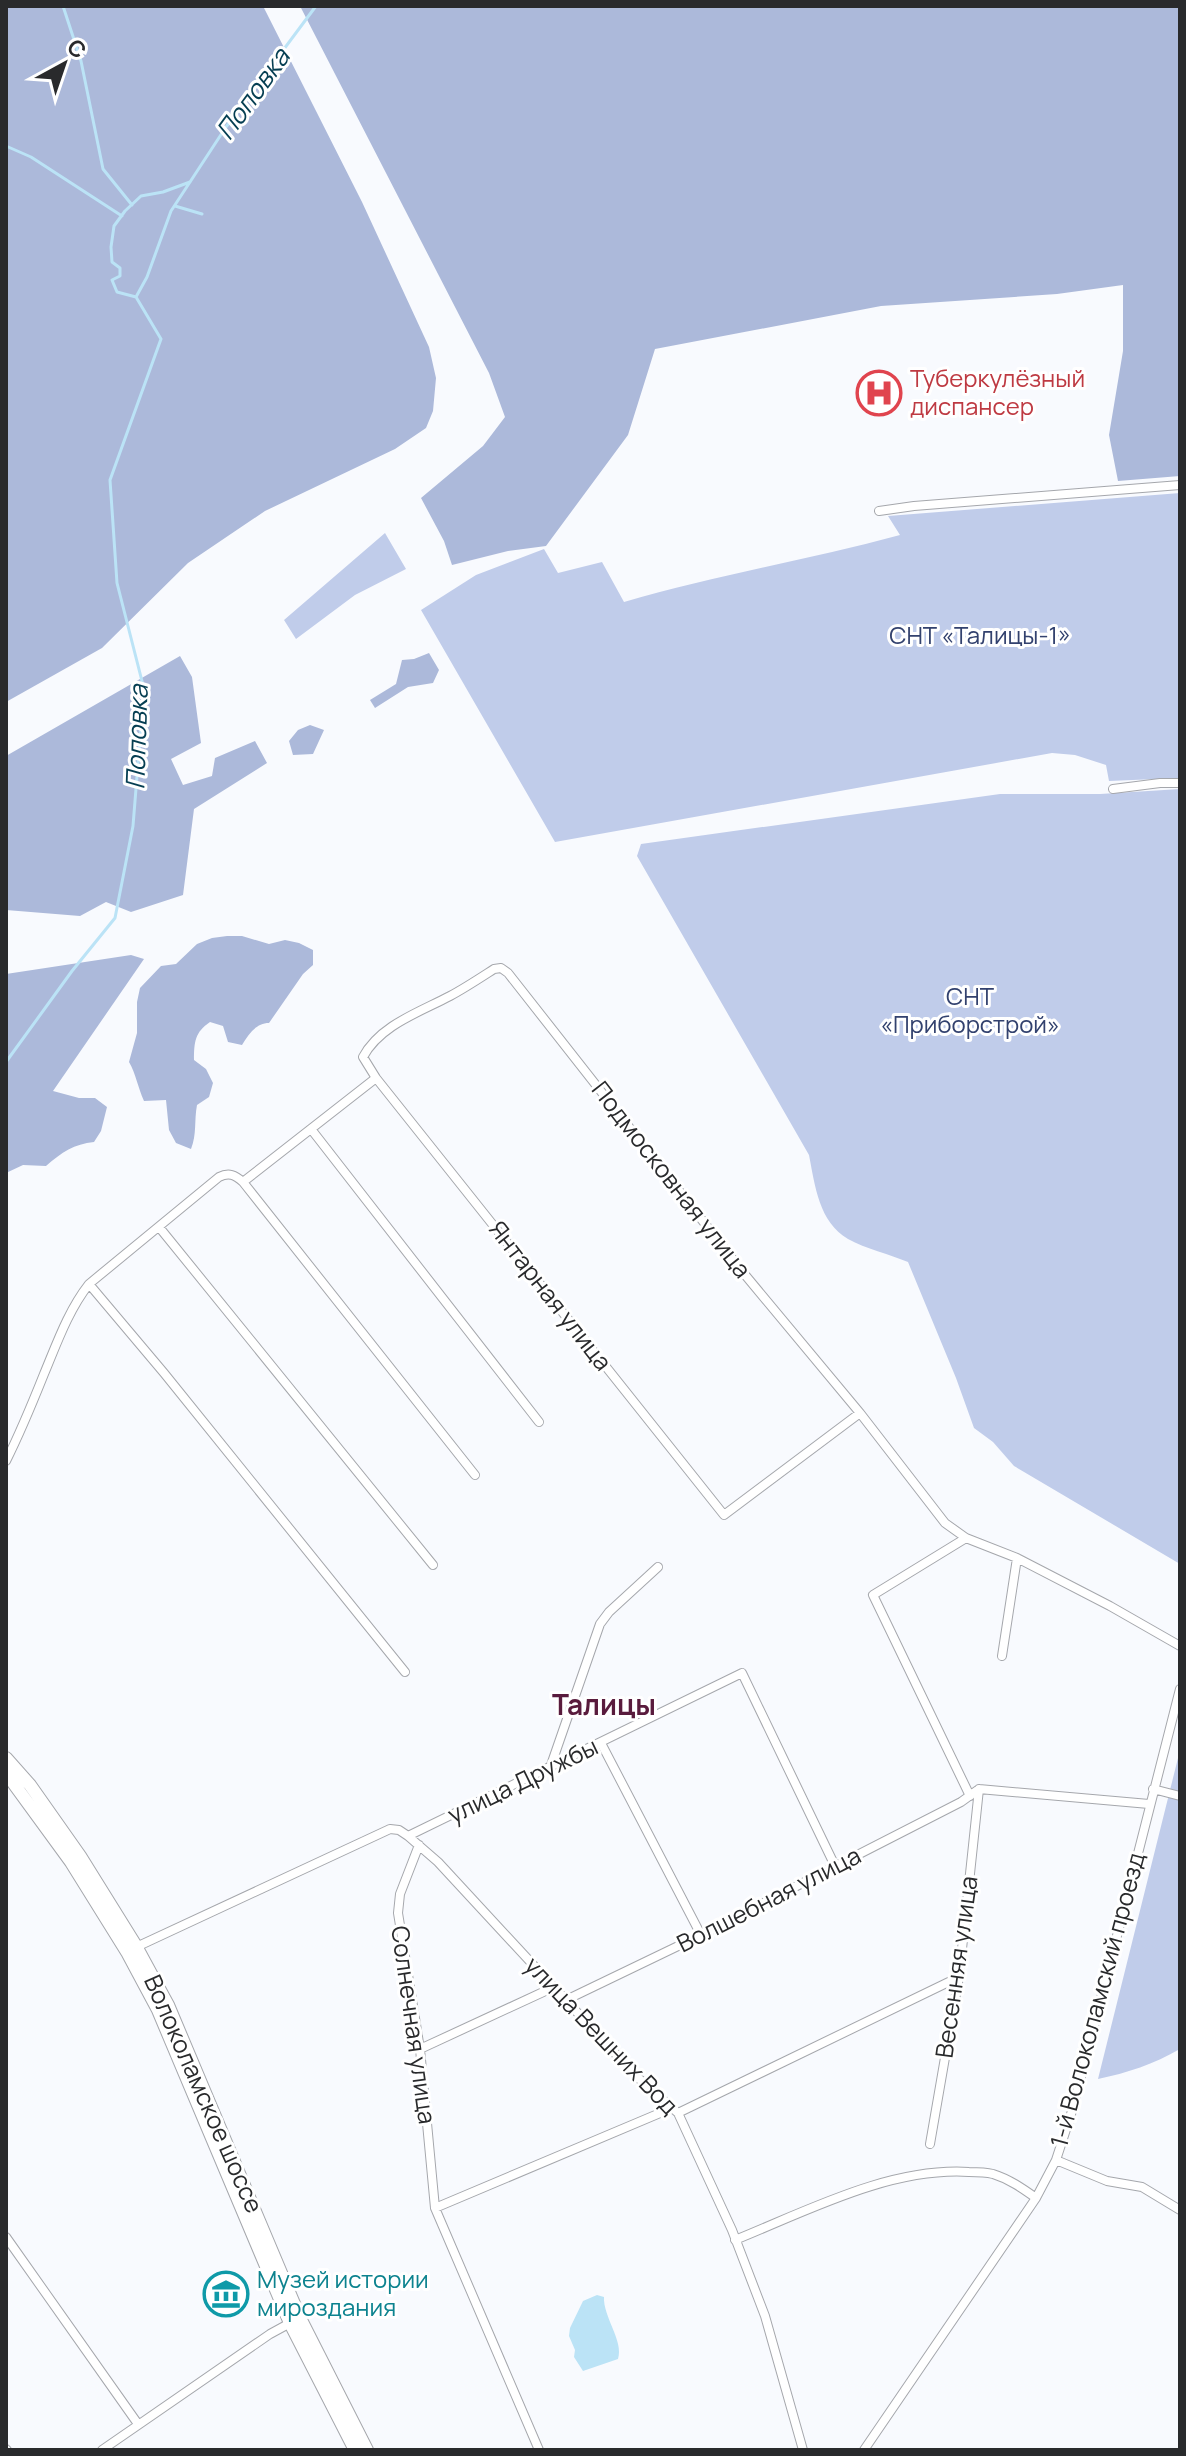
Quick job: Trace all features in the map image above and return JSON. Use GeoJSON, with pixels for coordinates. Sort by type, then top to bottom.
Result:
{"type":"FeatureCollection","features":[{"type":"Feature","properties":{"kind":"main road","name":"Волоколамское шоссе"},"geometry":{"type":"LineString","coordinates":[[6,1758],[30,1785],[80,1856],[132,1949],[355,2450]]}},
{"type":"Feature","properties":{"kind":"main road","name":"Волоколамское шоссе"},"geometry":{"type":"LineString","coordinates":[[6,1773],[132,1949]]}},
{"type":"Feature","properties":{"kind":"main road","name":"Волоколамское шоссе"},"geometry":{"type":"LineString","coordinates":[[295,2321],[367,2450]]}},
{"type":"Feature","properties":{"kind":"street"},"geometry":{"type":"LineString","coordinates":[[879,511],[1180,485]]}},
{"type":"Feature","properties":{"kind":"street"},"geometry":{"type":"LineString","coordinates":[[1113,789],[1180,783]]}},
{"type":"Feature","properties":{"kind":"street","name":"Подмосковная улица"},"geometry":{"type":"LineString","coordinates":[[376,1078],[363,1057],[380,1035],[494,969],[501,968],[508,973],[945,1523],[966,1538]]}},
{"type":"Feature","properties":{"kind":"street"},"geometry":{"type":"LineString","coordinates":[[243,1182],[376,1078]]}},
{"type":"Feature","properties":{"kind":"street","name":"Янтарная улица"},"geometry":{"type":"LineString","coordinates":[[376,1078],[724,1515],[860,1413]]}},
{"type":"Feature","properties":{"kind":"street"},"geometry":{"type":"LineString","coordinates":[[311,1129],[539,1422]]}},
{"type":"Feature","properties":{"kind":"street"},"geometry":{"type":"LineString","coordinates":[[6,1461],[66,1320],[89,1284],[219,1177],[227,1174],[236,1175],[243,1182],[475,1475]]}},
{"type":"Feature","properties":{"kind":"street"},"geometry":{"type":"LineString","coordinates":[[159,1227],[433,1565]]}},
{"type":"Feature","properties":{"kind":"street"},"geometry":{"type":"LineString","coordinates":[[89,1284],[405,1672]]}},
{"type":"Feature","properties":{"kind":"street"},"geometry":{"type":"LineString","coordinates":[[970,1796],[873,1595],[966,1538],[1017,1558],[1180,1646]]}},
{"type":"Feature","properties":{"kind":"street"},"geometry":{"type":"LineString","coordinates":[[1002,1656],[1017,1558]]}},
{"type":"Feature","properties":{"kind":"street"},"geometry":{"type":"LineString","coordinates":[[550,1768],[600,1624],[658,1567]]}},
{"type":"Feature","properties":{"kind":"street","name":"улица Дружбы"},"geometry":{"type":"LineString","coordinates":[[408,1836],[742,1673],[835,1866]]}},
{"type":"Feature","properties":{"kind":"street","name":"1-й Волоколамский проезд"},"geometry":{"type":"LineString","coordinates":[[864,2450],[1036,2198],[1056,2160],[1073,2108],[1180,1689]]}},
{"type":"Feature","properties":{"kind":"street"},"geometry":{"type":"LineString","coordinates":[[601,1743],[701,1935]]}},
{"type":"Feature","properties":{"kind":"street"},"geometry":{"type":"LineString","coordinates":[[979,1789],[1149,1804]]}},
{"type":"Feature","properties":{"kind":"street","name":"Волшебная улица"},"geometry":{"type":"LineString","coordinates":[[566,2000],[701,1935],[961,1802],[979,1789]]}},
{"type":"Feature","properties":{"kind":"street","name":"Весенняя улица"},"geometry":{"type":"LineString","coordinates":[[930,2144],[959,1977],[979,1789]]}},
{"type":"Feature","properties":{"kind":"street"},"geometry":{"type":"LineString","coordinates":[[1153,1789],[1180,1796]]}},
{"type":"Feature","properties":{"kind":"street"},"geometry":{"type":"LineString","coordinates":[[132,1949],[390,1829],[408,1836]]}},
{"type":"Feature","properties":{"kind":"street","name":"улица Вешних Вод"},"geometry":{"type":"LineString","coordinates":[[408,1836],[636,2076],[675,2110],[735,2240],[765,2316],[803,2450]]}},
{"type":"Feature","properties":{"kind":"street","name":"Солнечная улица"},"geometry":{"type":"LineString","coordinates":[[419,1845],[400,1894],[398,1913],[420,2049],[435,2208],[539,2450]]}},
{"type":"Feature","properties":{"kind":"street"},"geometry":{"type":"LineString","coordinates":[[435,2208],[675,2110],[959,1977]]}},
{"type":"Feature","properties":{"kind":"street"},"geometry":{"type":"LineString","coordinates":[[420,2049],[554,1987]]}},
{"type":"Feature","properties":{"kind":"street"},"geometry":{"type":"LineString","coordinates":[[1056,2160],[1107,2181],[1142,2187],[1180,2210]]}},
{"type":"Feature","properties":{"kind":"street"},"geometry":{"type":"LineString","coordinates":[[735,2240],[837,2199],[900,2178],[949,2171],[990,2173],[1014,2183],[1036,2198]]}},
{"type":"Feature","properties":{"kind":"street"},"geometry":{"type":"LineString","coordinates":[[6,2237],[138,2424]]}},
{"type":"Feature","properties":{"kind":"street"},"geometry":{"type":"LineString","coordinates":[[102,2450],[270,2334],[295,2321]]}},
{"type":"Feature","properties":{"kind":"green space","name":"СНТ «Талицы-1»"},"geometry":{"type":"Polygon","coordinates":[[[1180,493],[1180,778],[1109,781],[1106,765],[1075,755],[1052,753],[555,842],[421,610],[476,575],[544,549],[558,573],[602,562],[624,602],[900,535],[888,516],[1180,493]]]}},
{"type":"Feature","properties":{"kind":"green space"},"geometry":{"type":"Polygon","coordinates":[[[385,533],[406,569],[355,595],[296,639],[284,620],[385,533]]]}},
{"type":"Feature","properties":{"kind":"green space","name":"СНТ «Приборстрой»"},"geometry":{"type":"Polygon","coordinates":[[[1180,789],[1180,1564],[1014,1466],[993,1442],[974,1428],[908,1262],[848,1239],[838,1232],[824,1213],[809,1155],[637,856],[641,844],[1000,794],[1100,794],[1180,789]]]}},
{"type":"Feature","properties":{"kind":"green space"},"geometry":{"type":"Polygon","coordinates":[[[1180,1750],[1180,2049],[1140,2067],[1098,2079],[1180,1750]]]}},
{"type":"Feature","properties":{"kind":"shaded area"},"geometry":{"type":"Polygon","coordinates":[[[6,6],[263,6],[362,202],[429,347],[436,378],[433,411],[426,428],[395,449],[265,511],[188,563],[102,648],[6,702],[6,6]]]}},
{"type":"Feature","properties":{"kind":"shaded area"},"geometry":{"type":"Polygon","coordinates":[[[300,6],[1180,6],[1180,476],[1118,481],[1109,435],[1123,351],[1123,285],[1057,294],[881,306],[655,349],[628,435],[546,546],[508,551],[452,565],[444,541],[421,498],[483,446],[505,417],[489,373],[300,6]]]}},
{"type":"Feature","properties":{"kind":"shaded area"},"geometry":{"type":"Polygon","coordinates":[[[429,653],[439,670],[433,683],[408,687],[375,708],[370,700],[396,684],[402,660],[429,653]]]}},
{"type":"Feature","properties":{"kind":"shaded area"},"geometry":{"type":"Polygon","coordinates":[[[180,656],[192,677],[201,743],[171,759],[183,785],[212,776],[215,758],[255,741],[267,763],[194,809],[183,895],[131,912],[106,902],[80,916],[6,910],[6,756],[180,656]]]}},
{"type":"Feature","properties":{"kind":"shaded area"},"geometry":{"type":"Polygon","coordinates":[[[310,725],[324,730],[313,754],[293,755],[289,741],[298,730],[310,725]]]}},
{"type":"Feature","properties":{"kind":"shaded area"},"geometry":{"type":"Polygon","coordinates":[[[227,936],[242,936],[269,944],[285,940],[299,943],[313,950],[313,965],[303,974],[269,1023],[257,1027],[242,1045],[228,1042],[223,1026],[210,1022],[198,1034],[194,1060],[206,1069],[213,1083],[209,1097],[197,1105],[191,1149],[176,1143],[169,1130],[166,1100],[144,1101],[129,1062],[137,1033],[137,1002],[140,988],[161,966],[176,964],[197,944],[227,936]]]}},
{"type":"Feature","properties":{"kind":"shaded area"},"geometry":{"type":"Polygon","coordinates":[[[131,955],[144,959],[53,1091],[79,1098],[95,1098],[107,1107],[101,1131],[94,1142],[68,1150],[46,1166],[23,1165],[6,1173],[6,974],[131,955]]]}},
{"type":"Feature","properties":{"kind":"shaded area"},"geometry":{"type":"Polygon","coordinates":[[[597,2295],[604,2297],[618,2345],[618,2359],[583,2371],[574,2357],[570,2328],[583,2301],[597,2295]]]}},
{"type":"Feature","properties":{"kind":"waterway"},"geometry":{"type":"LineString","coordinates":[[63,6],[81,61],[103,169],[132,205]]}},
{"type":"Feature","properties":{"kind":"waterway","name":"Поповка"},"geometry":{"type":"LineString","coordinates":[[6,1062],[115,918],[133,826],[144,689],[117,583],[110,480],[161,339],[136,297],[147,277],[171,211],[226,127],[316,6]]}},
{"type":"Feature","properties":{"kind":"waterway"},"geometry":{"type":"LineString","coordinates":[[6,146],[31,157],[122,216]]}},
{"type":"Feature","properties":{"kind":"waterway","name":"Поповка"},"geometry":{"type":"LineString","coordinates":[[136,297],[117,292],[112,280],[120,276],[120,268],[112,262],[114,226],[141,196],[190,182]]}},
{"type":"Feature","properties":{"kind":"waterway"},"geometry":{"type":"LineString","coordinates":[[175,206],[202,214]]}},
{"type":"Feature","properties":{"kind":"place","name":"Туберкулёзный диспансер"},"geometry":{"type":"Point","coordinates":[879,393]}},
{"type":"Feature","properties":{"kind":"place","name":"Музей истории мироздания"},"geometry":{"type":"Point","coordinates":[226,2294]}},
{"type":"Feature","properties":{"kind":"district","name":"Талицы"},"geometry":{"type":"Point","coordinates":[604,1705]}}]}
